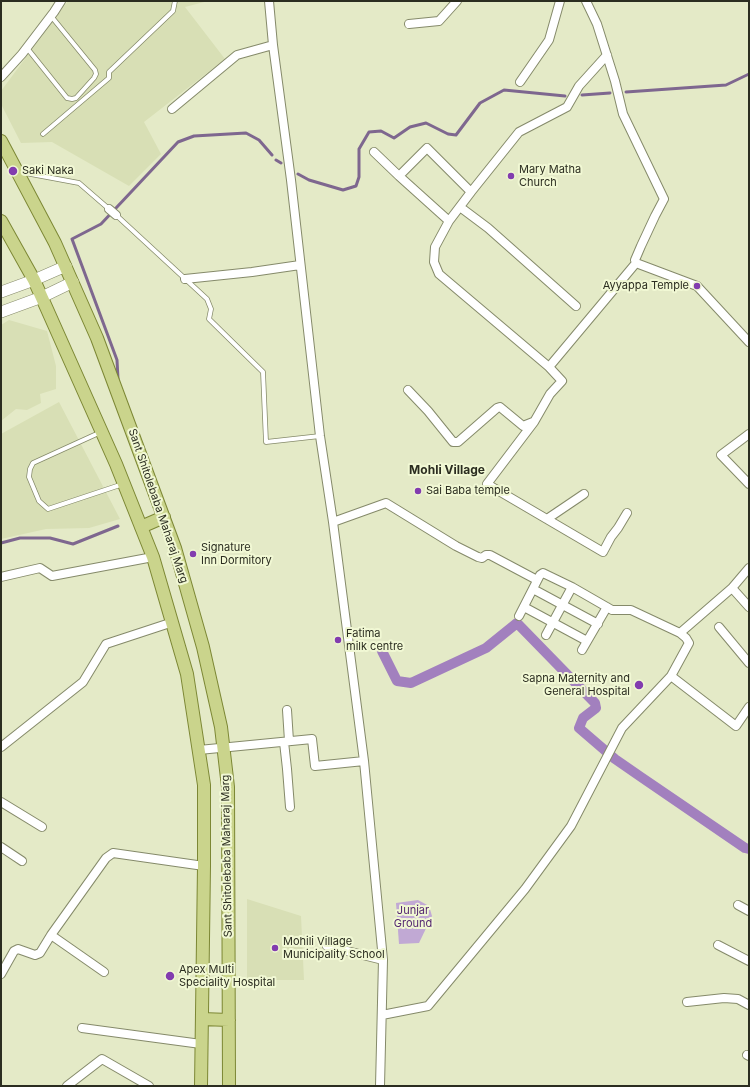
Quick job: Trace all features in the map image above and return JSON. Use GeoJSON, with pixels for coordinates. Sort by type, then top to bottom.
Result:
{"type":"FeatureCollection","features":[{"type":"Feature","properties":{"kind":"main road","name":"Sant Shitolebaba Maharaj Marg"},"geometry":{"type":"LineString","coordinates":[[1,141],[56,243],[98,338],[175,548],[203,647],[221,728],[228,787],[229,1086]]}},
{"type":"Feature","properties":{"kind":"main road","name":"Sant Shitolebaba Maharaj Marg"},"geometry":{"type":"LineString","coordinates":[[1,221],[42,297],[124,484],[153,557],[187,674],[204,785],[200,1086]]}},
{"type":"Feature","properties":{"kind":"main road"},"geometry":{"type":"LineString","coordinates":[[141,527],[164,517]]}},
{"type":"Feature","properties":{"kind":"main road"},"geometry":{"type":"LineString","coordinates":[[202,1019],[229,1020]]}},
{"type":"Feature","properties":{"kind":"street"},"geometry":{"type":"LineString","coordinates":[[1,77],[27,48],[51,16],[60,1]]}},
{"type":"Feature","properties":{"kind":"street"},"geometry":{"type":"LineString","coordinates":[[269,1],[320,436],[333,522],[364,761],[383,960],[380,1086]]}},
{"type":"Feature","properties":{"kind":"street"},"geometry":{"type":"LineString","coordinates":[[409,24],[439,21],[457,1]]}},
{"type":"Feature","properties":{"kind":"street"},"geometry":{"type":"LineString","coordinates":[[520,82],[549,40],[560,1]]}},
{"type":"Feature","properties":{"kind":"street"},"geometry":{"type":"LineString","coordinates":[[549,367],[636,263],[635,260],[640,246],[664,199],[623,114],[615,81],[597,24],[586,1]]}},
{"type":"Feature","properties":{"kind":"street"},"geometry":{"type":"LineString","coordinates":[[172,109],[237,55],[273,45]]}},
{"type":"Feature","properties":{"kind":"street"},"geometry":{"type":"LineString","coordinates":[[607,55],[579,86],[567,107],[519,132],[449,221],[435,247],[434,262],[439,274],[549,367],[562,381],[550,394],[534,422],[487,484],[603,552],[627,513]]}},
{"type":"Feature","properties":{"kind":"street"},"geometry":{"type":"LineString","coordinates":[[399,176],[427,148],[471,192]]}},
{"type":"Feature","properties":{"kind":"street"},"geometry":{"type":"LineString","coordinates":[[374,152],[449,221]]}},
{"type":"Feature","properties":{"kind":"street"},"geometry":{"type":"LineString","coordinates":[[460,207],[488,228],[576,306]]}},
{"type":"Feature","properties":{"kind":"street"},"geometry":{"type":"LineString","coordinates":[[109,208],[116,215]]}},
{"type":"Feature","properties":{"kind":"street"},"geometry":{"type":"LineString","coordinates":[[636,263],[697,286],[749,342]]}},
{"type":"Feature","properties":{"kind":"street"},"geometry":{"type":"LineString","coordinates":[[185,279],[300,265]]}},
{"type":"Feature","properties":{"kind":"street"},"geometry":{"type":"LineString","coordinates":[[1,292],[66,266]]}},
{"type":"Feature","properties":{"kind":"street"},"geometry":{"type":"LineString","coordinates":[[1,312],[42,297],[73,282]]}},
{"type":"Feature","properties":{"kind":"street"},"geometry":{"type":"LineString","coordinates":[[408,390],[428,410],[453,442],[458,442],[500,407],[523,426],[534,422]]}},
{"type":"Feature","properties":{"kind":"street"},"geometry":{"type":"LineString","coordinates":[[749,434],[721,455],[749,484]]}},
{"type":"Feature","properties":{"kind":"street"},"geometry":{"type":"LineString","coordinates":[[547,519],[584,494]]}},
{"type":"Feature","properties":{"kind":"street"},"geometry":{"type":"LineString","coordinates":[[333,522],[386,504],[467,552],[482,558],[486,555],[490,555],[538,580]]}},
{"type":"Feature","properties":{"kind":"street"},"geometry":{"type":"LineString","coordinates":[[1,577],[40,568],[52,576],[153,557]]}},
{"type":"Feature","properties":{"kind":"street"},"geometry":{"type":"LineString","coordinates":[[680,632],[732,588],[749,568]]}},
{"type":"Feature","properties":{"kind":"street"},"geometry":{"type":"LineString","coordinates":[[382,1015],[428,1006],[525,889],[572,826],[622,728],[671,676],[689,643],[680,632],[631,610],[612,610],[543,573],[519,616]]}},
{"type":"Feature","properties":{"kind":"street"},"geometry":{"type":"LineString","coordinates":[[546,635],[572,588]]}},
{"type":"Feature","properties":{"kind":"street"},"geometry":{"type":"LineString","coordinates":[[732,588],[749,607]]}},
{"type":"Feature","properties":{"kind":"street"},"geometry":{"type":"LineString","coordinates":[[533,589],[598,624]]}},
{"type":"Feature","properties":{"kind":"street"},"geometry":{"type":"LineString","coordinates":[[524,607],[587,641]]}},
{"type":"Feature","properties":{"kind":"street"},"geometry":{"type":"LineString","coordinates":[[582,650],[607,607]]}},
{"type":"Feature","properties":{"kind":"street"},"geometry":{"type":"LineString","coordinates":[[1,747],[83,682],[106,644],[173,622]]}},
{"type":"Feature","properties":{"kind":"street"},"geometry":{"type":"LineString","coordinates":[[720,627],[749,663]]}},
{"type":"Feature","properties":{"kind":"street"},"geometry":{"type":"LineString","coordinates":[[671,676],[736,726],[749,707]]}},
{"type":"Feature","properties":{"kind":"street"},"geometry":{"type":"LineString","coordinates":[[287,710],[286,742],[290,807]]}},
{"type":"Feature","properties":{"kind":"street"},"geometry":{"type":"LineString","coordinates":[[199,750],[312,739],[315,766],[364,761]]}},
{"type":"Feature","properties":{"kind":"street"},"geometry":{"type":"LineString","coordinates":[[1,802],[42,826]]}},
{"type":"Feature","properties":{"kind":"street"},"geometry":{"type":"LineString","coordinates":[[1,847],[22,861]]}},
{"type":"Feature","properties":{"kind":"street"},"geometry":{"type":"LineString","coordinates":[[1,974],[14,951],[18,949],[35,955],[40,953],[51,935],[106,858],[113,853],[204,866]]}},
{"type":"Feature","properties":{"kind":"street"},"geometry":{"type":"LineString","coordinates":[[738,905],[749,911]]}},
{"type":"Feature","properties":{"kind":"street"},"geometry":{"type":"LineString","coordinates":[[51,935],[104,972]]}},
{"type":"Feature","properties":{"kind":"street"},"geometry":{"type":"LineString","coordinates":[[718,945],[749,961]]}},
{"type":"Feature","properties":{"kind":"street"},"geometry":{"type":"LineString","coordinates":[[327,946],[383,960]]}},
{"type":"Feature","properties":{"kind":"street"},"geometry":{"type":"LineString","coordinates":[[687,1002],[724,998],[738,999],[749,1005]]}},
{"type":"Feature","properties":{"kind":"street"},"geometry":{"type":"LineString","coordinates":[[82,1028],[201,1044]]}},
{"type":"Feature","properties":{"kind":"street"},"geometry":{"type":"LineString","coordinates":[[67,1086],[102,1059],[149,1086]]}},
{"type":"Feature","properties":{"kind":"lane"},"geometry":{"type":"LineString","coordinates":[[43,134],[108,78],[109,72],[173,10],[175,1]]}},
{"type":"Feature","properties":{"kind":"lane"},"geometry":{"type":"LineString","coordinates":[[27,48],[67,98],[76,98],[94,78],[96,74],[95,70],[51,16]]}},
{"type":"Feature","properties":{"kind":"lane"},"geometry":{"type":"LineString","coordinates":[[17,171],[79,183],[109,208]]}},
{"type":"Feature","properties":{"kind":"lane"},"geometry":{"type":"LineString","coordinates":[[116,215],[207,299],[211,309],[209,319],[263,372],[266,442],[320,436]]}},
{"type":"Feature","properties":{"kind":"lane"},"geometry":{"type":"LineString","coordinates":[[102,432],[33,463],[30,469],[29,477],[39,501],[48,509],[124,484]]}},
{"type":"Feature","properties":{"kind":"shaded area"},"geometry":{"type":"Polygon","coordinates":[[[68,1],[208,1],[185,7],[225,59],[144,122],[161,154],[129,186],[52,142],[21,143],[1,104],[1,91],[68,1]]]}},
{"type":"Feature","properties":{"kind":"shaded area"},"geometry":{"type":"Polygon","coordinates":[[[9,320],[47,331],[56,366],[56,389],[40,394],[41,403],[27,410],[16,409],[1,421],[1,325],[9,320]]]}},
{"type":"Feature","properties":{"kind":"shaded area"},"geometry":{"type":"Polygon","coordinates":[[[59,402],[120,519],[89,528],[46,529],[1,539],[1,434],[59,402]]]}},
{"type":"Feature","properties":{"kind":"shaded area","name":"Mohili Village Municipality School"},"geometry":{"type":"Polygon","coordinates":[[[247,899],[301,916],[304,980],[247,980],[247,899]]]}},
{"type":"Feature","properties":{"kind":"green space","name":"Junjar Ground"},"geometry":{"type":"Polygon","coordinates":[[[418,900],[429,906],[432,916],[419,943],[399,944],[396,903],[418,900]]]}},
{"type":"Feature","properties":{"kind":"waterway"},"geometry":{"type":"LineString","coordinates":[[626,92],[726,85],[749,74]]}},
{"type":"Feature","properties":{"kind":"waterway"},"geometry":{"type":"LineString","coordinates":[[298,174],[309,180],[343,190],[356,186],[359,177],[359,149],[369,132],[381,131],[394,138],[410,127],[426,123],[448,134],[456,135],[480,103],[504,90],[565,96]]}},
{"type":"Feature","properties":{"kind":"waterway"},"geometry":{"type":"LineString","coordinates":[[582,95],[610,93]]}},
{"type":"Feature","properties":{"kind":"waterway"},"geometry":{"type":"LineString","coordinates":[[118,379],[117,360],[72,239],[101,224],[178,142],[194,136],[246,133],[259,140],[272,155]]}},
{"type":"Feature","properties":{"kind":"waterway"},"geometry":{"type":"LineString","coordinates":[[276,160],[281,163]]}},
{"type":"Feature","properties":{"kind":"waterway"},"geometry":{"type":"LineString","coordinates":[[1,543],[20,538],[50,538],[73,544],[118,526]]}},
{"type":"Feature","properties":{"kind":"waterway"},"geometry":{"type":"LineString","coordinates":[[382,651],[397,681],[411,683],[486,648],[517,623],[595,703],[596,708],[583,718],[579,728],[615,759],[745,848],[749,849]]}},
{"type":"Feature","properties":{"kind":"place","name":"Saki Naka"},"geometry":{"type":"Point","coordinates":[13,171]}},
{"type":"Feature","properties":{"kind":"place","name":"Mary Matha Church"},"geometry":{"type":"Point","coordinates":[511,176]}},
{"type":"Feature","properties":{"kind":"place","name":"Ayyappa Temple"},"geometry":{"type":"Point","coordinates":[697,286]}},
{"type":"Feature","properties":{"kind":"place","name":"Sai Baba temple"},"geometry":{"type":"Point","coordinates":[418,491]}},
{"type":"Feature","properties":{"kind":"place","name":"Signature Inn Dormitory"},"geometry":{"type":"Point","coordinates":[193,554]}},
{"type":"Feature","properties":{"kind":"place","name":"Fatima milk centre"},"geometry":{"type":"Point","coordinates":[338,640]}},
{"type":"Feature","properties":{"kind":"place","name":"Sapna Maternity and General Hospital"},"geometry":{"type":"Point","coordinates":[639,685]}},
{"type":"Feature","properties":{"kind":"place","name":"Mohili Village Municipality School"},"geometry":{"type":"Point","coordinates":[275,948]}},
{"type":"Feature","properties":{"kind":"place","name":"Apex Multi Speciality Hospital"},"geometry":{"type":"Point","coordinates":[170,976]}},
{"type":"Feature","properties":{"kind":"district","name":"Mohli Village"},"geometry":{"type":"Point","coordinates":[447,470]}}]}
